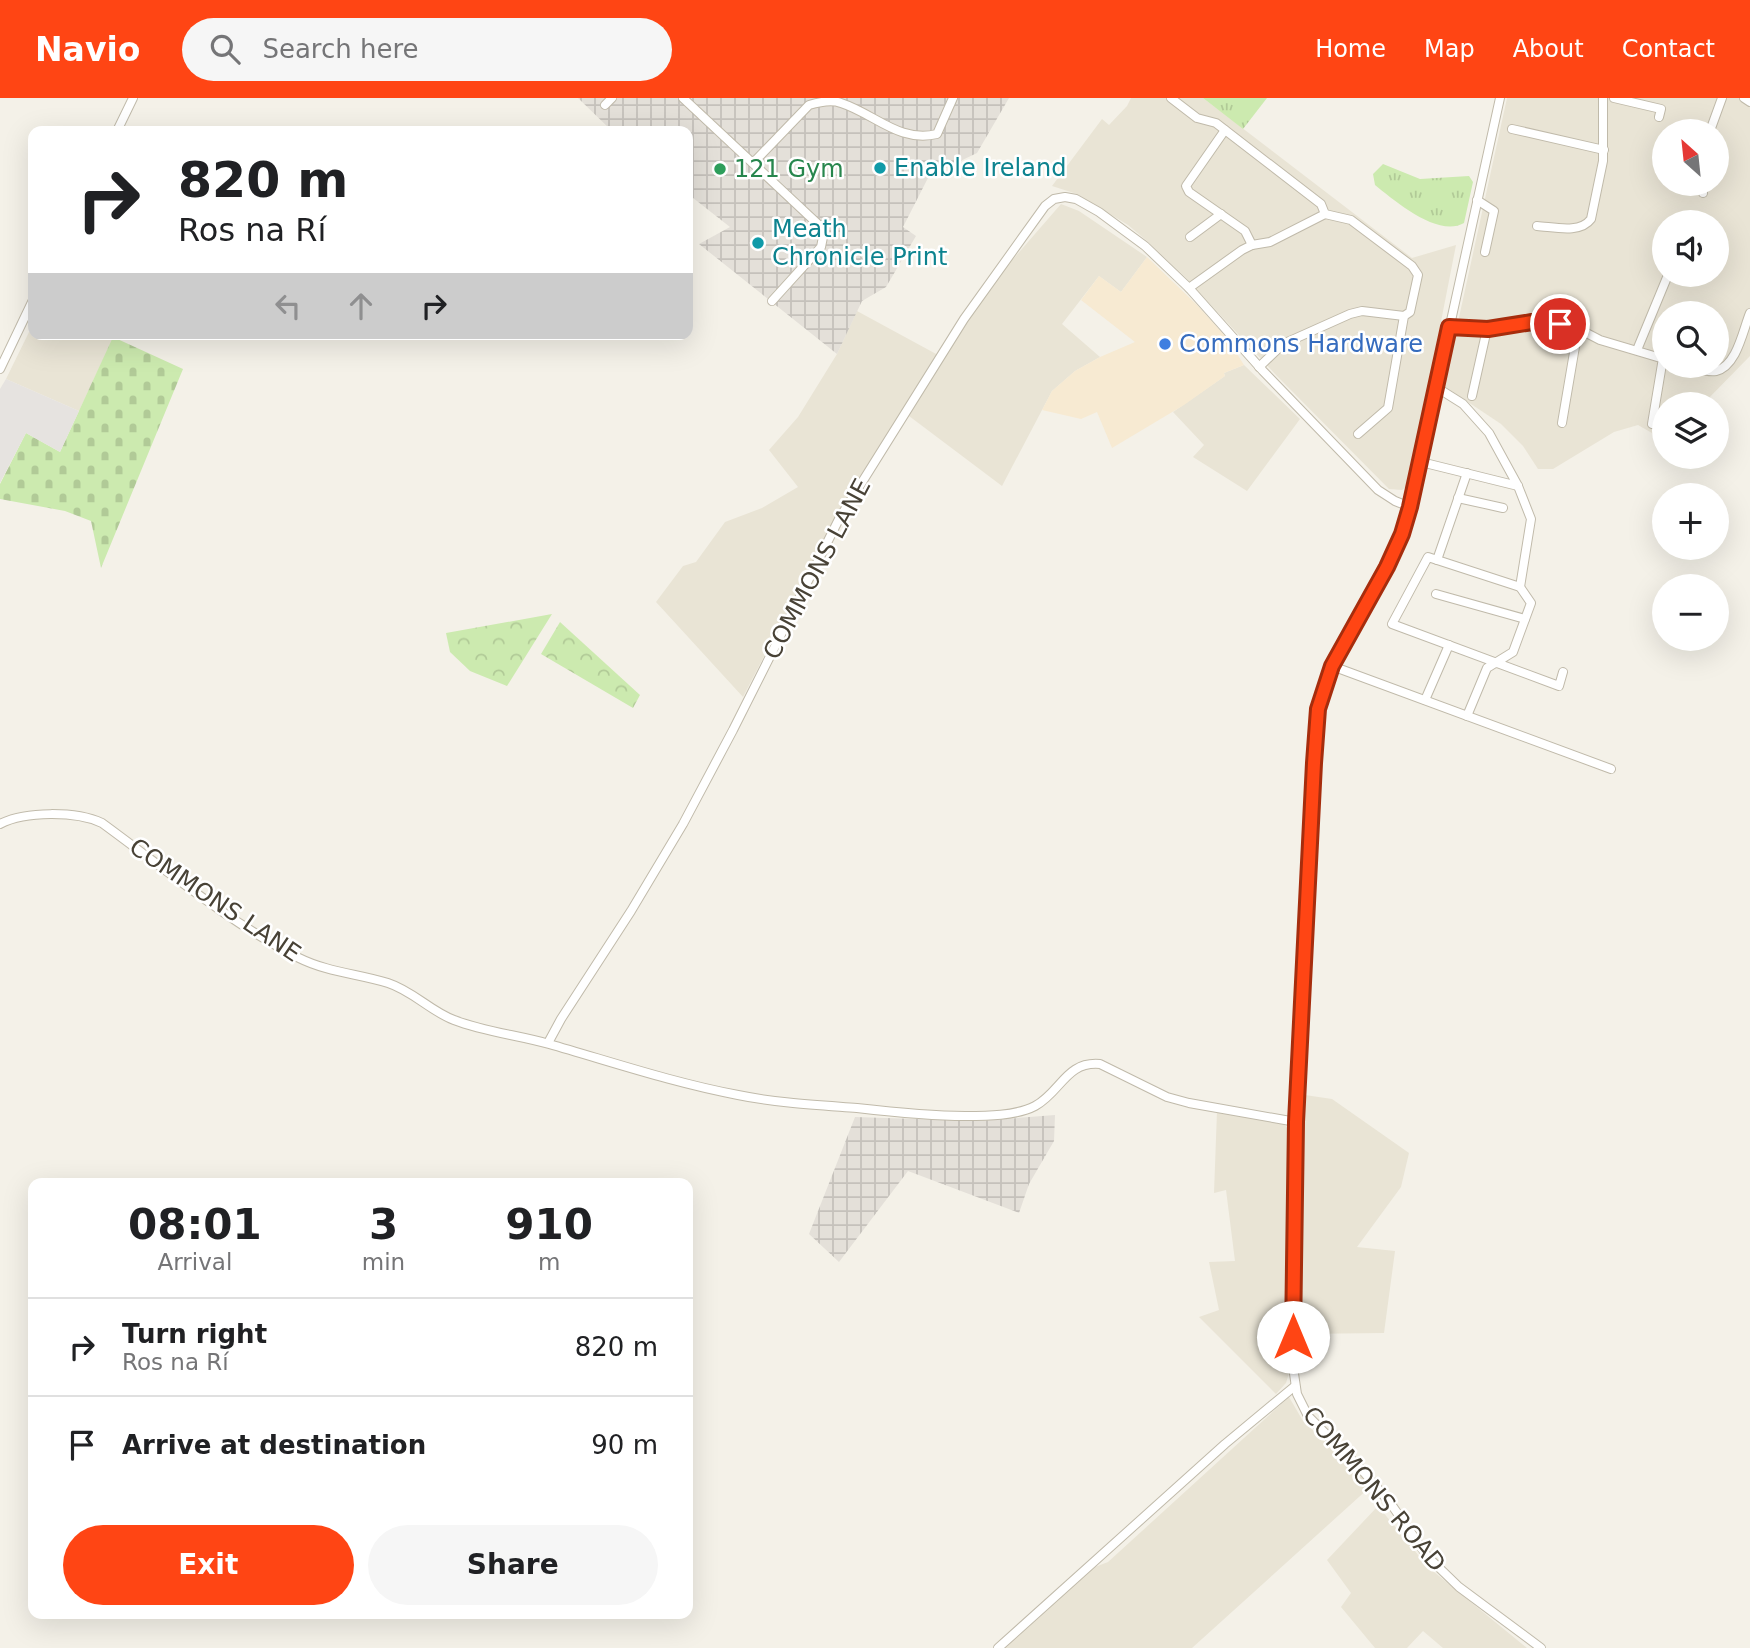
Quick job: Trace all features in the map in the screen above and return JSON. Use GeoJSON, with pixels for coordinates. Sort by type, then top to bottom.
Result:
{"type":"FeatureCollection","features":[{"type":"Feature","properties":{"kind":"street"},"geometry":{"type":"LineString","coordinates":[[120,126],[134,98]]}},
{"type":"Feature","properties":{"kind":"street"},"geometry":{"type":"LineString","coordinates":[[683,98],[821,228],[821,247],[772,302]]}},
{"type":"Feature","properties":{"kind":"street"},"geometry":{"type":"LineString","coordinates":[[753,163],[809,105],[841,102],[906,135],[925,137],[937,134],[953,98]]}},
{"type":"Feature","properties":{"kind":"street"},"geometry":{"type":"LineString","coordinates":[[1171,98],[1197,118],[1210,120],[1225,130],[1321,204],[1325,214]]}},
{"type":"Feature","properties":{"kind":"street","name":"COMMONS ROAD"},"geometry":{"type":"LineString","coordinates":[[1500,98],[1421,462],[1402,534],[1387,567],[1332,666],[1318,709],[1296,1122],[1292,1360],[1295,1386],[1301,1406],[1308,1416],[1362,1470],[1440,1570],[1541,1648]]}},
{"type":"Feature","properties":{"kind":"street"},"geometry":{"type":"LineString","coordinates":[[1537,226],[1578,228],[1589,223],[1600,183],[1604,150],[1603,98]]}},
{"type":"Feature","properties":{"kind":"street"},"geometry":{"type":"LineString","coordinates":[[1614,98],[1661,109],[1659,117]]}},
{"type":"Feature","properties":{"kind":"street"},"geometry":{"type":"LineString","coordinates":[[1714,119],[1722,98]]}},
{"type":"Feature","properties":{"kind":"street"},"geometry":{"type":"LineString","coordinates":[[1744,98],[1750,102]]}},
{"type":"Feature","properties":{"kind":"street"},"geometry":{"type":"LineString","coordinates":[[1512,129],[1604,150]]}},
{"type":"Feature","properties":{"kind":"street"},"geometry":{"type":"LineString","coordinates":[[1225,130],[1186,186],[1189,192],[1245,231],[1252,245]]}},
{"type":"Feature","properties":{"kind":"street","name":"COMMONS LANE"},"geometry":{"type":"LineString","coordinates":[[548,1044],[683,824],[839,519],[964,319],[1045,206],[1054,199],[1076,199],[1100,212],[1145,246],[1189,288],[1259,367],[1378,489],[1395,501],[1410,507]]}},
{"type":"Feature","properties":{"kind":"street"},"geometry":{"type":"LineString","coordinates":[[1477,200],[1494,211],[1485,252]]}},
{"type":"Feature","properties":{"kind":"street"},"geometry":{"type":"LineString","coordinates":[[1190,237],[1221,214]]}},
{"type":"Feature","properties":{"kind":"street"},"geometry":{"type":"LineString","coordinates":[[1189,288],[1252,245],[1270,242],[1325,214],[1351,220],[1412,266],[1418,275],[1418,285],[1410,312],[1404,316],[1362,311],[1350,314],[1283,344],[1259,367]]}},
{"type":"Feature","properties":{"kind":"street"},"geometry":{"type":"LineString","coordinates":[[1637,351],[1663,287]]}},
{"type":"Feature","properties":{"kind":"street"},"geometry":{"type":"LineString","coordinates":[[0,369],[28,310]]}},
{"type":"Feature","properties":{"kind":"street"},"geometry":{"type":"LineString","coordinates":[[1729,360],[1734,354],[1750,313]]}},
{"type":"Feature","properties":{"kind":"street"},"geometry":{"type":"LineString","coordinates":[[1358,434],[1388,408],[1404,316]]}},
{"type":"Feature","properties":{"kind":"street"},"geometry":{"type":"LineString","coordinates":[[1449,327],[1488,329],[1549,321],[1652,355]]}},
{"type":"Feature","properties":{"kind":"street"},"geometry":{"type":"LineString","coordinates":[[1472,396],[1488,329]]}},
{"type":"Feature","properties":{"kind":"street"},"geometry":{"type":"LineString","coordinates":[[1562,423],[1578,329]]}},
{"type":"Feature","properties":{"kind":"street"},"geometry":{"type":"LineString","coordinates":[[1436,387],[1463,404],[1489,433],[1518,486],[1531,519],[1520,586]]}},
{"type":"Feature","properties":{"kind":"street"},"geometry":{"type":"LineString","coordinates":[[1421,462],[1518,486]]}},
{"type":"Feature","properties":{"kind":"street"},"geometry":{"type":"LineString","coordinates":[[1437,560],[1467,473]]}},
{"type":"Feature","properties":{"kind":"street"},"geometry":{"type":"LineString","coordinates":[[1458,498],[1503,509]]}},
{"type":"Feature","properties":{"kind":"street"},"geometry":{"type":"LineString","coordinates":[[1467,716],[1487,668],[1495,662],[1513,652],[1531,603],[1520,586],[1428,557],[1392,624],[1448,645],[1495,662],[1559,685],[1563,672]]}},
{"type":"Feature","properties":{"kind":"street"},"geometry":{"type":"LineString","coordinates":[[1436,594],[1525,619]]}},
{"type":"Feature","properties":{"kind":"street"},"geometry":{"type":"LineString","coordinates":[[1425,700],[1448,645]]}},
{"type":"Feature","properties":{"kind":"street"},"geometry":{"type":"LineString","coordinates":[[1332,666],[1611,769]]}},
{"type":"Feature","properties":{"kind":"street","name":"COMMONS LANE"},"geometry":{"type":"LineString","coordinates":[[0,824],[27,815],[80,816],[93,819],[269,941],[303,960],[388,983],[455,1021],[738,1096],[965,1116],[1024,1111],[1048,1096],[1075,1068],[1089,1063],[1100,1064],[1167,1097],[1296,1122]]}},
{"type":"Feature","properties":{"kind":"street"},"geometry":{"type":"LineString","coordinates":[[998,1648],[1215,1453],[1295,1386]]}},
{"type":"Feature","properties":{"kind":"shaded area"},"geometry":{"type":"Polygon","coordinates":[[[578,98],[1009,98],[977,153],[929,176],[903,227],[916,236],[886,287],[862,301],[837,354],[699,244],[730,227],[693,198],[693,126],[607,126],[578,98]]]}},
{"type":"Feature","properties":{"kind":"shaded area"},"geometry":{"type":"Polygon","coordinates":[[[1131,98],[1203,98],[1412,258],[1456,245],[1409,485],[1402,490],[1389,489],[1147,241],[1128,225],[1077,194],[1052,186],[1102,119],[1109,125],[1131,98]]]}},
{"type":"Feature","properties":{"kind":"shaded area"},"geometry":{"type":"Polygon","coordinates":[[[1507,98],[1750,98],[1750,356],[1729,377],[1729,301],[1652,301],[1652,378],[1728,378],[1715,392],[1652,392],[1652,433],[1638,425],[1614,432],[1553,469],[1538,469],[1523,446],[1501,424],[1444,386],[1507,98]]]}},
{"type":"Feature","properties":{"kind":"shaded area"},"geometry":{"type":"Polygon","coordinates":[[[1061,204],[1079,211],[1147,257],[1121,292],[1099,276],[1062,324],[1100,357],[1075,371],[1052,391],[1002,486],[909,416],[971,314],[1001,273],[1061,204]]]}},
{"type":"Feature","properties":{"kind":"shaded area"},"geometry":{"type":"Polygon","coordinates":[[[1147,257],[1227,338],[1244,365],[1224,373],[1225,376],[1184,405],[1112,448],[1097,412],[1081,419],[1042,410],[1052,391],[1075,371],[1135,342],[1081,300],[1099,276],[1121,292],[1147,257]]]}},
{"type":"Feature","properties":{"kind":"shaded area"},"geometry":{"type":"Polygon","coordinates":[[[857,311],[938,355],[834,520],[743,697],[656,602],[683,566],[696,562],[725,522],[762,508],[798,487],[769,450],[798,417],[837,354],[857,311]]]}},
{"type":"Feature","properties":{"kind":"shaded area"},"geometry":{"type":"Polygon","coordinates":[[[28,334],[28,340],[112,340],[79,411],[6,379],[28,334]]]}},
{"type":"Feature","properties":{"kind":"shaded area"},"geometry":{"type":"Polygon","coordinates":[[[1244,365],[1300,419],[1247,491],[1193,457],[1204,445],[1173,412],[1225,376],[1224,373],[1244,365]]]}},
{"type":"Feature","properties":{"kind":"shaded area"},"geometry":{"type":"Polygon","coordinates":[[[6,379],[79,411],[60,452],[26,433],[0,483],[0,389],[6,379]]]}},
{"type":"Feature","properties":{"kind":"shaded area"},"geometry":{"type":"Polygon","coordinates":[[[1305,1095],[1332,1099],[1409,1153],[1401,1187],[1357,1247],[1395,1251],[1384,1333],[1300,1334],[1305,1095]]]}},
{"type":"Feature","properties":{"kind":"shaded area"},"geometry":{"type":"Polygon","coordinates":[[[1217,1111],[1285,1125],[1289,1131],[1289,1373],[1286,1383],[1276,1394],[1199,1317],[1219,1310],[1209,1262],[1235,1261],[1226,1190],[1214,1193],[1217,1111]]]}},
{"type":"Feature","properties":{"kind":"shaded area"},"geometry":{"type":"Polygon","coordinates":[[[1055,1115],[1054,1141],[1029,1184],[1019,1213],[908,1171],[839,1262],[809,1234],[855,1117],[979,1121],[1055,1115]]]}},
{"type":"Feature","properties":{"kind":"shaded area"},"geometry":{"type":"Polygon","coordinates":[[[1289,1397],[1303,1421],[1354,1468],[1370,1487],[1192,1648],[1003,1648],[1070,1586],[1095,1567],[1108,1562],[1289,1397]]]}},
{"type":"Feature","properties":{"kind":"shaded area"},"geometry":{"type":"Polygon","coordinates":[[[1378,1506],[1428,1567],[1527,1648],[1443,1648],[1423,1631],[1407,1648],[1375,1648],[1341,1607],[1351,1593],[1327,1560],[1378,1506]]]}},
{"type":"Feature","properties":{"kind":"green space"},"geometry":{"type":"Polygon","coordinates":[[[1203,98],[1267,98],[1243,129],[1203,98]]]}},
{"type":"Feature","properties":{"kind":"green space"},"geometry":{"type":"Polygon","coordinates":[[[1383,164],[1420,179],[1469,176],[1473,182],[1464,223],[1442,226],[1417,216],[1394,200],[1375,185],[1373,174],[1383,164]]]}},
{"type":"Feature","properties":{"kind":"green space"},"geometry":{"type":"Polygon","coordinates":[[[112,340],[120,340],[183,369],[101,568],[91,521],[65,511],[0,499],[0,484],[26,433],[60,452],[112,340]]]}},
{"type":"Feature","properties":{"kind":"green space"},"geometry":{"type":"Polygon","coordinates":[[[552,614],[507,686],[470,671],[450,652],[446,633],[552,614]]]}},
{"type":"Feature","properties":{"kind":"green space"},"geometry":{"type":"Polygon","coordinates":[[[560,622],[640,695],[633,708],[541,654],[560,622]]]}},
{"type":"Feature","properties":{"kind":"place","name":"Enable Ireland"},"geometry":{"type":"Point","coordinates":[880,168]}},
{"type":"Feature","properties":{"kind":"place","name":"121 Gym"},"geometry":{"type":"Point","coordinates":[720,169]}},
{"type":"Feature","properties":{"kind":"place","name":"Meath Chronicle Print"},"geometry":{"type":"Point","coordinates":[758,243]}},
{"type":"Feature","properties":{"kind":"place","name":"Commons Hardware"},"geometry":{"type":"Point","coordinates":[1165,344]}},
{"type":"Feature","properties":{"kind":"route"},"geometry":{"type":"LineString","coordinates":[[1293,1337],[1297,1095],[1318,709],[1332,666],[1387,567],[1402,534],[1415,489],[1449,327],[1488,329],[1549,321],[1560,324]]}}]}
